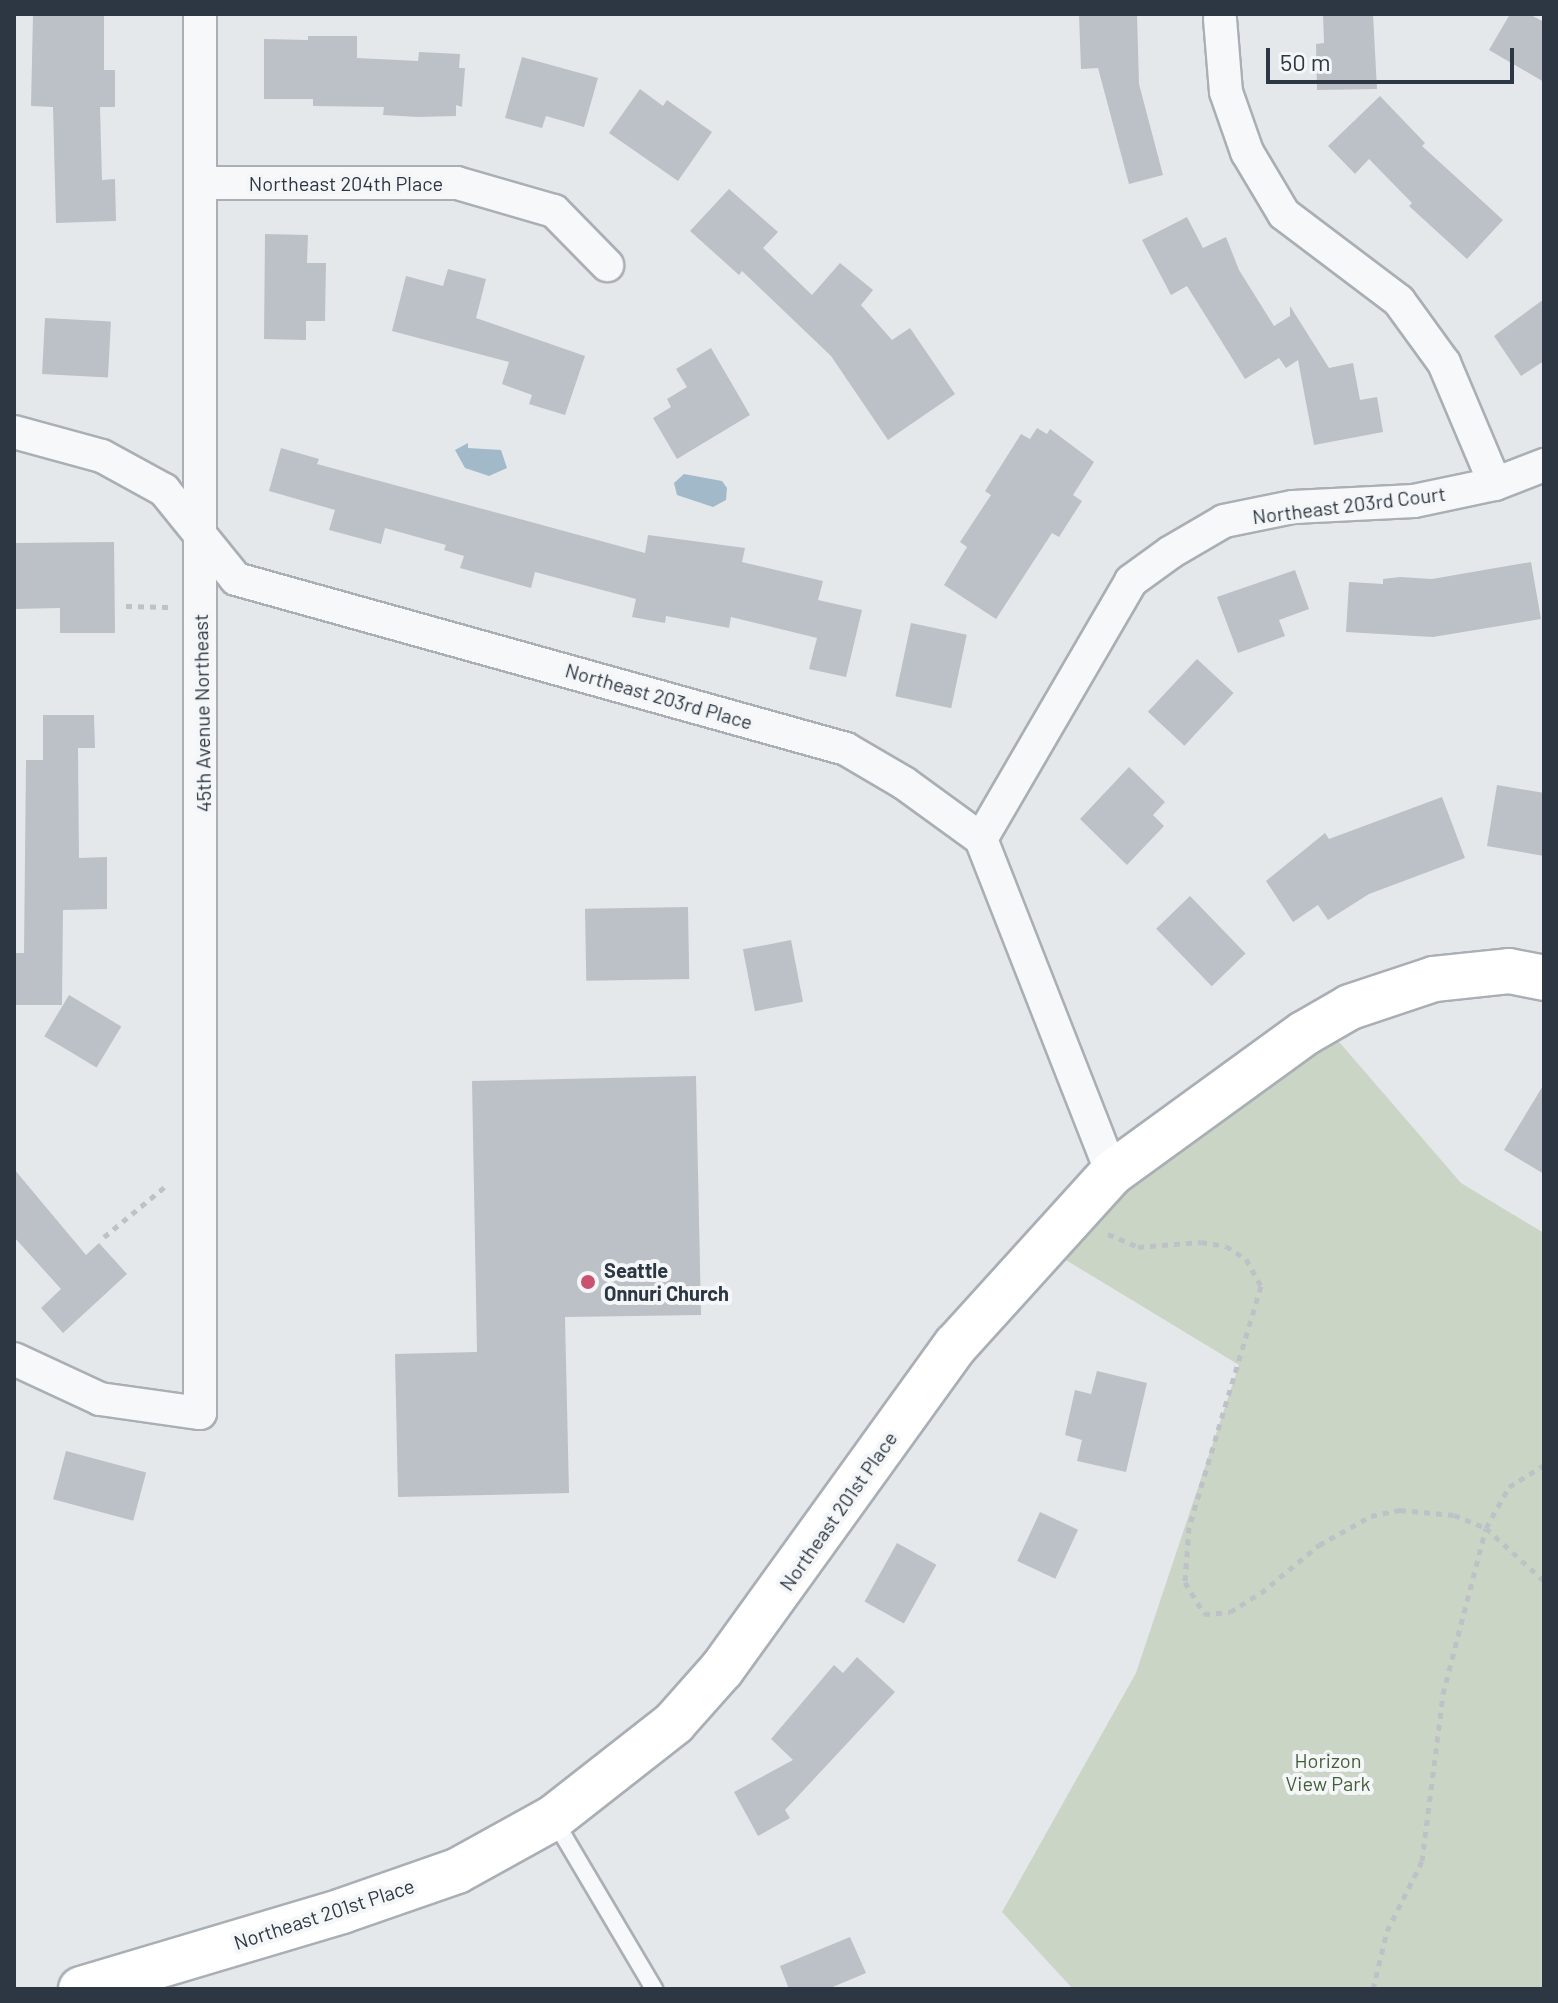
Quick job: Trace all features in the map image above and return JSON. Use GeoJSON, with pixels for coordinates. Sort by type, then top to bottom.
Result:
{"type":"FeatureCollection","features":[{"type":"Feature","properties":{"kind":"street","name":"45th Avenue Northeast"},"geometry":{"type":"LineString","coordinates":[[14,1359],[100,1399],[200,1413],[204,1159],[200,532],[203,183],[200,14]]}},
{"type":"Feature","properties":{"kind":"street"},"geometry":{"type":"LineString","coordinates":[[1220,19],[1226,92],[1247,152],[1284,214],[1399,301],[1444,363],[1495,484]]}},
{"type":"Feature","properties":{"kind":"street","name":"Northeast 204th Place"},"geometry":{"type":"LineString","coordinates":[[203,183],[457,183],[554,211],[607,265]]}},
{"type":"Feature","properties":{"kind":"street","name":"Northeast 203rd Place"},"geometry":{"type":"LineString","coordinates":[[14,432],[102,456],[164,490],[236,579],[846,749],[981,839]]}},
{"type":"Feature","properties":{"kind":"street","name":"Northeast 203rd Court"},"geometry":{"type":"LineString","coordinates":[[981,839],[1131,581],[1171,552],[1224,521],[1293,507],[1414,501],[1495,484],[1544,465]]}},
{"type":"Feature","properties":{"kind":"street"},"geometry":{"type":"LineString","coordinates":[[981,839],[1112,1173]]}},
{"type":"Feature","properties":{"kind":"street","name":"Northeast 201st Place"},"geometry":{"type":"LineString","coordinates":[[89,1988],[342,1911],[457,1871],[553,1818],[674,1723],[722,1669],[766,1615],[956,1345],[1112,1173],[1305,1033],[1350,1007],[1434,979],[1509,971],[1544,978]]}},
{"type":"Feature","properties":{"kind":"lane"},"geometry":{"type":"LineString","coordinates":[[553,1818],[654,1989]]}},
{"type":"Feature","properties":{"kind":"path"},"geometry":{"type":"LineString","coordinates":[[126,606],[201,607]]}},
{"type":"Feature","properties":{"kind":"path"},"geometry":{"type":"LineString","coordinates":[[104,1237],[137,1206],[204,1159]]}},
{"type":"Feature","properties":{"kind":"path"},"geometry":{"type":"LineString","coordinates":[[1100,1231],[1138,1247],[1201,1242],[1226,1246],[1246,1259],[1261,1286],[1189,1527],[1185,1582],[1204,1614],[1230,1612],[1261,1593],[1319,1545],[1371,1516],[1400,1510],[1454,1515],[1486,1528],[1544,1581]]}},
{"type":"Feature","properties":{"kind":"path"},"geometry":{"type":"LineString","coordinates":[[1373,1989],[1387,1931],[1422,1861],[1443,1694],[1486,1528],[1509,1487],[1544,1465]]}},
{"type":"Feature","properties":{"kind":"green space","name":"Horizon View Park"},"geometry":{"type":"Polygon","coordinates":[[[1334,1036],[1461,1183],[1544,1233],[1544,1989],[1073,1989],[1002,1912],[1136,1673],[1239,1365],[1056,1254],[1156,1139],[1334,1036]]]}},
{"type":"Feature","properties":{"kind":"water"},"geometry":{"type":"Polygon","coordinates":[[[468,443],[468,448],[501,450],[507,468],[489,476],[465,468],[455,450],[468,443]]]}},
{"type":"Feature","properties":{"kind":"water"},"geometry":{"type":"Polygon","coordinates":[[[684,474],[722,481],[727,488],[726,500],[713,507],[677,495],[674,483],[684,474]]]}},
{"type":"Feature","properties":{"kind":"building"},"geometry":{"type":"Polygon","coordinates":[[[33,14],[104,14],[104,70],[115,70],[115,107],[100,107],[102,180],[115,179],[116,221],[56,223],[53,107],[31,106],[33,14]]]}},
{"type":"Feature","properties":{"kind":"building"},"geometry":{"type":"Polygon","coordinates":[[[1079,14],[1137,14],[1139,84],[1163,175],[1129,184],[1098,68],[1081,69],[1079,14]]]}},
{"type":"Feature","properties":{"kind":"building"},"geometry":{"type":"Polygon","coordinates":[[[1323,14],[1373,14],[1377,89],[1317,90],[1316,44],[1324,43],[1323,14]]]}},
{"type":"Feature","properties":{"kind":"building"},"geometry":{"type":"Polygon","coordinates":[[[1510,14],[1529,14],[1544,22],[1544,82],[1489,50],[1510,14]]]}},
{"type":"Feature","properties":{"kind":"building"},"geometry":{"type":"Polygon","coordinates":[[[308,36],[357,36],[357,58],[418,61],[419,52],[460,54],[459,68],[465,68],[462,107],[456,105],[456,116],[418,117],[383,115],[384,107],[313,106],[313,99],[264,99],[264,39],[308,40],[308,36]]]}},
{"type":"Feature","properties":{"kind":"building"},"geometry":{"type":"Polygon","coordinates":[[[522,57],[598,78],[584,127],[546,116],[542,128],[505,118],[522,57]]]}},
{"type":"Feature","properties":{"kind":"building"},"geometry":{"type":"Polygon","coordinates":[[[640,89],[663,106],[667,100],[712,132],[678,181],[609,133],[640,89]]]}},
{"type":"Feature","properties":{"kind":"building"},"geometry":{"type":"Polygon","coordinates":[[[1380,96],[1425,143],[1422,146],[1503,220],[1467,259],[1409,206],[1412,203],[1369,159],[1355,174],[1328,146],[1380,96]]]}},
{"type":"Feature","properties":{"kind":"building"},"geometry":{"type":"Polygon","coordinates":[[[729,189],[778,232],[763,248],[812,295],[840,263],[873,290],[861,305],[892,340],[910,328],[955,394],[888,440],[831,356],[742,271],[739,275],[690,231],[729,189]]]}},
{"type":"Feature","properties":{"kind":"building"},"geometry":{"type":"Polygon","coordinates":[[[1187,217],[1203,248],[1226,237],[1239,270],[1274,326],[1290,316],[1290,306],[1329,368],[1353,363],[1360,400],[1377,397],[1383,432],[1314,445],[1298,360],[1286,368],[1279,358],[1245,379],[1187,286],[1171,295],[1142,240],[1187,217]]]}},
{"type":"Feature","properties":{"kind":"building"},"geometry":{"type":"Polygon","coordinates":[[[265,234],[308,235],[307,263],[326,263],[325,321],[306,321],[306,340],[264,339],[265,234]]]}},
{"type":"Feature","properties":{"kind":"building"},"geometry":{"type":"Polygon","coordinates":[[[448,269],[486,279],[476,318],[585,356],[565,415],[529,404],[532,395],[502,384],[509,362],[392,331],[406,276],[443,286],[448,269]]]}},
{"type":"Feature","properties":{"kind":"building"},"geometry":{"type":"Polygon","coordinates":[[[1544,299],[1544,361],[1521,376],[1494,336],[1544,299]]]}},
{"type":"Feature","properties":{"kind":"building"},"geometry":{"type":"Polygon","coordinates":[[[45,318],[111,321],[108,377],[42,374],[45,318]]]}},
{"type":"Feature","properties":{"kind":"building"},"geometry":{"type":"Polygon","coordinates":[[[711,348],[750,415],[677,459],[653,418],[671,407],[667,399],[687,387],[676,369],[711,348]]]}},
{"type":"Feature","properties":{"kind":"building"},"geometry":{"type":"Polygon","coordinates":[[[1037,428],[1047,434],[1050,429],[1094,462],[1073,495],[1082,501],[1059,537],[1052,533],[996,619],[944,585],[967,547],[960,542],[991,495],[985,491],[1021,434],[1030,439],[1037,428]]]}},
{"type":"Feature","properties":{"kind":"building"},"geometry":{"type":"Polygon","coordinates":[[[281,448],[319,459],[317,464],[645,553],[648,535],[745,548],[742,562],[823,581],[818,600],[862,610],[846,677],[809,669],[817,638],[731,617],[729,628],[666,616],[665,623],[632,617],[636,599],[535,572],[531,588],[460,568],[464,556],[444,550],[446,545],[385,528],[381,544],[329,530],[335,510],[269,491],[281,448]]]}},
{"type":"Feature","properties":{"kind":"building"},"geometry":{"type":"Polygon","coordinates":[[[114,542],[115,633],[60,633],[60,608],[14,609],[14,543],[114,542]]]}},
{"type":"Feature","properties":{"kind":"building"},"geometry":{"type":"Polygon","coordinates":[[[1531,562],[1541,619],[1433,637],[1346,632],[1349,582],[1383,584],[1383,579],[1400,577],[1432,579],[1531,562]]]}},
{"type":"Feature","properties":{"kind":"building"},"geometry":{"type":"Polygon","coordinates":[[[1295,570],[1309,609],[1279,620],[1285,636],[1238,653],[1217,597],[1295,570]]]}},
{"type":"Feature","properties":{"kind":"building"},"geometry":{"type":"Polygon","coordinates":[[[911,623],[967,635],[951,708],[895,696],[911,623]]]}},
{"type":"Feature","properties":{"kind":"building"},"geometry":{"type":"Polygon","coordinates":[[[1197,659],[1234,693],[1184,746],[1148,712],[1197,659]]]}},
{"type":"Feature","properties":{"kind":"building"},"geometry":{"type":"Polygon","coordinates":[[[43,715],[94,715],[95,748],[78,748],[79,858],[107,857],[107,909],[63,910],[62,1005],[14,1005],[14,953],[24,953],[26,760],[43,760],[43,715]]]}},
{"type":"Feature","properties":{"kind":"building"},"geometry":{"type":"Polygon","coordinates":[[[1129,767],[1165,802],[1153,815],[1164,826],[1127,865],[1080,819],[1129,767]]]}},
{"type":"Feature","properties":{"kind":"building"},"geometry":{"type":"Polygon","coordinates":[[[1497,785],[1544,793],[1544,856],[1487,846],[1497,785]]]}},
{"type":"Feature","properties":{"kind":"building"},"geometry":{"type":"Polygon","coordinates":[[[1442,797],[1465,858],[1369,894],[1328,920],[1318,905],[1293,922],[1266,881],[1325,833],[1329,839],[1442,797]]]}},
{"type":"Feature","properties":{"kind":"building"},"geometry":{"type":"Polygon","coordinates":[[[1190,896],[1246,954],[1212,986],[1156,929],[1190,896]]]}},
{"type":"Feature","properties":{"kind":"building"},"geometry":{"type":"Polygon","coordinates":[[[688,907],[689,979],[586,981],[585,909],[688,907]]]}},
{"type":"Feature","properties":{"kind":"building"},"geometry":{"type":"Polygon","coordinates":[[[791,940],[803,1002],[755,1011],[743,949],[791,940]]]}},
{"type":"Feature","properties":{"kind":"building"},"geometry":{"type":"Polygon","coordinates":[[[69,995],[121,1026],[97,1068],[44,1036],[69,995]]]}},
{"type":"Feature","properties":{"kind":"building"},"geometry":{"type":"Polygon","coordinates":[[[696,1076],[701,1315],[565,1317],[569,1493],[398,1497],[395,1354],[477,1352],[472,1081],[696,1076]]]}},
{"type":"Feature","properties":{"kind":"building"},"geometry":{"type":"Polygon","coordinates":[[[1544,1084],[1544,1174],[1504,1150],[1544,1084]]]}},
{"type":"Feature","properties":{"kind":"building"},"geometry":{"type":"Polygon","coordinates":[[[14,1169],[86,1255],[99,1243],[127,1274],[63,1333],[41,1308],[61,1289],[14,1237],[14,1169]]]}},
{"type":"Feature","properties":{"kind":"building"},"geometry":{"type":"Polygon","coordinates":[[[1097,1371],[1147,1383],[1126,1472],[1077,1461],[1082,1440],[1065,1435],[1075,1390],[1091,1394],[1097,1371]]]}},
{"type":"Feature","properties":{"kind":"building"},"geometry":{"type":"Polygon","coordinates":[[[66,1451],[146,1472],[133,1521],[53,1499],[66,1451]]]}},
{"type":"Feature","properties":{"kind":"building"},"geometry":{"type":"Polygon","coordinates":[[[1040,1512],[1078,1530],[1055,1579],[1017,1561],[1040,1512]]]}},
{"type":"Feature","properties":{"kind":"building"},"geometry":{"type":"Polygon","coordinates":[[[897,1543],[936,1565],[904,1623],[865,1602],[897,1543]]]}},
{"type":"Feature","properties":{"kind":"building"},"geometry":{"type":"Polygon","coordinates":[[[857,1657],[895,1692],[785,1810],[790,1818],[758,1836],[734,1792],[793,1760],[771,1739],[834,1665],[843,1673],[857,1657]]]}},
{"type":"Feature","properties":{"kind":"building"},"geometry":{"type":"Polygon","coordinates":[[[850,1937],[866,1973],[828,1989],[789,1989],[780,1966],[850,1937]]]}},
{"type":"Feature","properties":{"kind":"place","name":"Seattle Onnuri Church"},"geometry":{"type":"Point","coordinates":[588,1282]}}]}
